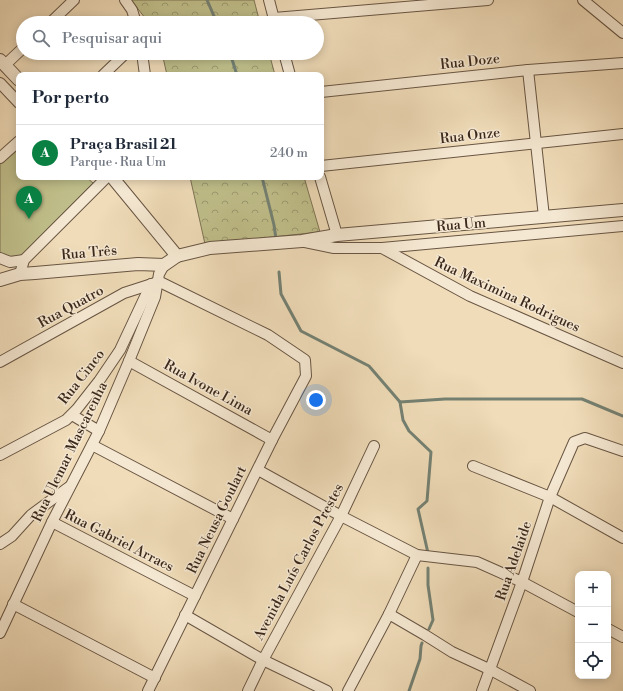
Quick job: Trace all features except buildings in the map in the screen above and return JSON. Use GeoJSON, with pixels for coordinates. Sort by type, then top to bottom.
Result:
{"type":"FeatureCollection","features":[{"type":"Feature","properties":{"kind":"street"},"geometry":{"type":"LineString","coordinates":[[57,16],[74,0]]}},
{"type":"Feature","properties":{"kind":"street"},"geometry":{"type":"LineString","coordinates":[[125,0],[132,10],[134,16]]}},
{"type":"Feature","properties":{"kind":"street"},"geometry":{"type":"LineString","coordinates":[[268,0],[273,16]]}},
{"type":"Feature","properties":{"kind":"street"},"geometry":{"type":"LineString","coordinates":[[324,16],[488,0]]}},
{"type":"Feature","properties":{"kind":"street"},"geometry":{"type":"LineString","coordinates":[[583,0],[623,33]]}},
{"type":"Feature","properties":{"kind":"street"},"geometry":{"type":"LineString","coordinates":[[16,53],[3,62],[16,77]]}},
{"type":"Feature","properties":{"kind":"street"},"geometry":{"type":"LineString","coordinates":[[106,72],[119,60]]}},
{"type":"Feature","properties":{"kind":"street"},"geometry":{"type":"LineString","coordinates":[[143,60],[145,72]]}},
{"type":"Feature","properties":{"kind":"street"},"geometry":{"type":"LineString","coordinates":[[286,60],[289,72]]}},
{"type":"Feature","properties":{"kind":"street","name":"Rua Doze"},"geometry":{"type":"LineString","coordinates":[[324,92],[528,70],[623,63]]}},
{"type":"Feature","properties":{"kind":"street"},"geometry":{"type":"LineString","coordinates":[[528,70],[544,217]]}},
{"type":"Feature","properties":{"kind":"street"},"geometry":{"type":"LineString","coordinates":[[0,83],[16,100]]}},
{"type":"Feature","properties":{"kind":"street","name":"Rua Onze"},"geometry":{"type":"LineString","coordinates":[[324,166],[623,134]]}},
{"type":"Feature","properties":{"kind":"street"},"geometry":{"type":"LineString","coordinates":[[0,158],[16,144]]}},
{"type":"Feature","properties":{"kind":"street"},"geometry":{"type":"LineString","coordinates":[[20,274],[24,260],[104,180]]}},
{"type":"Feature","properties":{"kind":"street"},"geometry":{"type":"LineString","coordinates":[[114,180],[177,256]]}},
{"type":"Feature","properties":{"kind":"street"},"geometry":{"type":"LineString","coordinates":[[321,180],[337,235]]}},
{"type":"Feature","properties":{"kind":"street","name":"Rua Um"},"geometry":{"type":"LineString","coordinates":[[164,265],[177,256],[210,248],[302,241],[337,235],[623,210]]}},
{"type":"Feature","properties":{"kind":"street","name":"Rua Um"},"geometry":{"type":"LineString","coordinates":[[302,241],[334,248],[382,248],[623,226]]}},
{"type":"Feature","properties":{"kind":"street","name":"Rua Maximina Rodrigues"},"geometry":{"type":"LineString","coordinates":[[382,248],[470,296],[623,363]]}},
{"type":"Feature","properties":{"kind":"street"},"geometry":{"type":"LineString","coordinates":[[0,258],[10,262],[24,260]]}},
{"type":"Feature","properties":{"kind":"street","name":"Rua Três"},"geometry":{"type":"LineString","coordinates":[[0,280],[20,274],[138,264],[164,265]]}},
{"type":"Feature","properties":{"kind":"street"},"geometry":{"type":"LineString","coordinates":[[155,282],[164,265]]}},
{"type":"Feature","properties":{"kind":"street","name":"Rua Neusa Goulart"},"geometry":{"type":"LineString","coordinates":[[148,691],[272,440],[306,376],[305,360],[268,335],[155,282]]}},
{"type":"Feature","properties":{"kind":"street","name":"Rua Ulemar Mascarenha"},"geometry":{"type":"LineString","coordinates":[[0,633],[52,522],[99,431],[155,298],[155,282]]}},
{"type":"Feature","properties":{"kind":"street","name":"Rua Quatro"},"geometry":{"type":"LineString","coordinates":[[0,362],[124,293],[155,282]]}},
{"type":"Feature","properties":{"kind":"street","name":"Rua Cinco"},"geometry":{"type":"LineString","coordinates":[[0,455],[57,426],[72,415],[99,381],[120,350],[155,282]]}},
{"type":"Feature","properties":{"kind":"street","name":"Rua Ivone Lima"},"geometry":{"type":"LineString","coordinates":[[129,361],[272,440]]}},
{"type":"Feature","properties":{"kind":"street"},"geometry":{"type":"LineString","coordinates":[[72,415],[99,431]]}},
{"type":"Feature","properties":{"kind":"street","name":"Rua Adelaide"},"geometry":{"type":"LineString","coordinates":[[482,691],[491,670],[550,498],[574,442],[585,438],[623,451]]}},
{"type":"Feature","properties":{"kind":"street"},"geometry":{"type":"LineString","coordinates":[[92,445],[233,519]]}},
{"type":"Feature","properties":{"kind":"street","name":"Avenida Luís Carlos Prestes"},"geometry":{"type":"LineString","coordinates":[[248,691],[263,660],[341,516],[374,446]]}},
{"type":"Feature","properties":{"kind":"street"},"geometry":{"type":"LineString","coordinates":[[473,466],[550,498],[623,538]]}},
{"type":"Feature","properties":{"kind":"street"},"geometry":{"type":"LineString","coordinates":[[258,470],[341,516],[418,555],[477,562],[522,582],[575,610]]}},
{"type":"Feature","properties":{"kind":"street"},"geometry":{"type":"LineString","coordinates":[[0,544],[12,536],[30,515],[72,485]]}},
{"type":"Feature","properties":{"kind":"street","name":"Rua Gabriel Arraes"},"geometry":{"type":"LineString","coordinates":[[52,522],[195,596]]}},
{"type":"Feature","properties":{"kind":"street"},"geometry":{"type":"LineString","coordinates":[[348,691],[389,614],[418,555]]}},
{"type":"Feature","properties":{"kind":"street"},"geometry":{"type":"LineString","coordinates":[[13,604],[155,678]]}},
{"type":"Feature","properties":{"kind":"street"},"geometry":{"type":"LineString","coordinates":[[389,614],[452,652],[491,670],[530,691]]}},
{"type":"Feature","properties":{"kind":"street"},"geometry":{"type":"LineString","coordinates":[[185,616],[263,660],[327,691]]}},
{"type":"Feature","properties":{"kind":"street"},"geometry":{"type":"LineString","coordinates":[[611,631],[623,637]]}},
{"type":"Feature","properties":{"kind":"green space"},"geometry":{"type":"Polygon","coordinates":[[[131,0],[254,0],[258,16],[144,16],[131,0]]]}},
{"type":"Feature","properties":{"kind":"green space"},"geometry":{"type":"Polygon","coordinates":[[[164,60],[271,60],[274,72],[166,72],[164,60]]]}},
{"type":"Feature","properties":{"kind":"green space"},"geometry":{"type":"Polygon","coordinates":[[[16,148],[16,180],[90,180],[93,183],[18,259],[0,254],[0,162],[16,148]]]}},
{"type":"Feature","properties":{"kind":"green space"},"geometry":{"type":"Polygon","coordinates":[[[191,180],[305,180],[320,232],[205,244],[191,180]]]}},
{"type":"Feature","properties":{"kind":"waterway"},"geometry":{"type":"LineString","coordinates":[[207,0],[214,16]]}},
{"type":"Feature","properties":{"kind":"waterway"},"geometry":{"type":"LineString","coordinates":[[232,60],[236,72]]}},
{"type":"Feature","properties":{"kind":"waterway"},"geometry":{"type":"LineString","coordinates":[[263,180],[276,239]]}},
{"type":"Feature","properties":{"kind":"waterway"},"geometry":{"type":"LineString","coordinates":[[279,272],[281,294],[301,331],[369,366],[400,402]]}},
{"type":"Feature","properties":{"kind":"waterway"},"geometry":{"type":"LineString","coordinates":[[400,402],[445,399],[582,399],[623,416]]}},
{"type":"Feature","properties":{"kind":"waterway"},"geometry":{"type":"LineString","coordinates":[[400,402],[403,420],[409,431],[431,452],[427,501],[418,509],[428,553]]}},
{"type":"Feature","properties":{"kind":"waterway"},"geometry":{"type":"LineString","coordinates":[[428,568],[428,585],[433,620],[429,629]]}},
{"type":"Feature","properties":{"kind":"waterway"},"geometry":{"type":"LineString","coordinates":[[409,691],[420,659],[422,643]]}},
{"type":"Feature","properties":{"kind":"place","name":"Praça Brasil 21"},"geometry":{"type":"Point","coordinates":[29,219]}}]}
